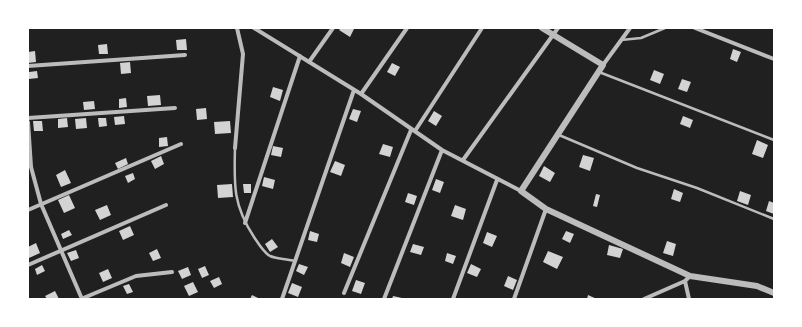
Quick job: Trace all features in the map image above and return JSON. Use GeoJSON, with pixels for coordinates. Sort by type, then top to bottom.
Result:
{"type":"FeatureCollection","features":[{"type":"Feature","properties":{"kind":"street"},"geometry":{"type":"LineString","coordinates":[[235,148],[244,54],[237,28]]}},
{"type":"Feature","properties":{"kind":"street"},"geometry":{"type":"LineString","coordinates":[[254,28],[361,94],[442,150],[497,180],[521,191],[546,209],[690,276],[757,286],[774,293]]}},
{"type":"Feature","properties":{"kind":"street"},"geometry":{"type":"LineString","coordinates":[[309,62],[333,28]]}},
{"type":"Feature","properties":{"kind":"street"},"geometry":{"type":"LineString","coordinates":[[361,94],[408,28]]}},
{"type":"Feature","properties":{"kind":"street"},"geometry":{"type":"LineString","coordinates":[[344,293],[413,130],[482,28]]}},
{"type":"Feature","properties":{"kind":"street"},"geometry":{"type":"LineString","coordinates":[[542,28],[603,65]]}},
{"type":"Feature","properties":{"kind":"street"},"geometry":{"type":"LineString","coordinates":[[462,160],[558,28]]}},
{"type":"Feature","properties":{"kind":"street"},"geometry":{"type":"LineString","coordinates":[[521,191],[603,65],[630,28]]}},
{"type":"Feature","properties":{"kind":"street"},"geometry":{"type":"LineString","coordinates":[[695,28],[774,59]]}},
{"type":"Feature","properties":{"kind":"street"},"geometry":{"type":"LineString","coordinates":[[28,66],[185,54]]}},
{"type":"Feature","properties":{"kind":"street"},"geometry":{"type":"LineString","coordinates":[[245,223],[300,56]]}},
{"type":"Feature","properties":{"kind":"street"},"geometry":{"type":"LineString","coordinates":[[282,299],[354,90]]}},
{"type":"Feature","properties":{"kind":"street"},"geometry":{"type":"LineString","coordinates":[[28,118],[175,108]]}},
{"type":"Feature","properties":{"kind":"street"},"geometry":{"type":"LineString","coordinates":[[28,122],[30,167],[41,204],[81,299],[136,276],[172,272]]}},
{"type":"Feature","properties":{"kind":"street"},"geometry":{"type":"LineString","coordinates":[[28,210],[181,144]]}},
{"type":"Feature","properties":{"kind":"street"},"geometry":{"type":"LineString","coordinates":[[384,299],[442,150]]}},
{"type":"Feature","properties":{"kind":"street"},"geometry":{"type":"LineString","coordinates":[[453,299],[497,180]]}},
{"type":"Feature","properties":{"kind":"street"},"geometry":{"type":"LineString","coordinates":[[28,265],[166,205]]}},
{"type":"Feature","properties":{"kind":"street"},"geometry":{"type":"LineString","coordinates":[[514,299],[546,209]]}},
{"type":"Feature","properties":{"kind":"street"},"geometry":{"type":"LineString","coordinates":[[644,299],[685,281],[690,276]]}},
{"type":"Feature","properties":{"kind":"street"},"geometry":{"type":"LineString","coordinates":[[685,281],[689,299]]}},
{"type":"Feature","properties":{"kind":"lane"},"geometry":{"type":"LineString","coordinates":[[620,40],[641,38],[665,28]]}},
{"type":"Feature","properties":{"kind":"lane"},"geometry":{"type":"LineString","coordinates":[[599,72],[774,140]]}},
{"type":"Feature","properties":{"kind":"lane"},"geometry":{"type":"LineString","coordinates":[[558,134],[637,168],[697,188],[774,219]]}},
{"type":"Feature","properties":{"kind":"lane"},"geometry":{"type":"LineString","coordinates":[[235,148],[234,187],[238,207],[245,223],[261,247],[270,256],[295,261]]}},
{"type":"Feature","properties":{"kind":"shaded area"},"geometry":{"type":"Polygon","coordinates":[[[28,28],[774,28],[774,299],[28,299],[28,28]]]}},
{"type":"Feature","properties":{"kind":"building"},"geometry":{"type":"Polygon","coordinates":[[[341,28],[354,29],[350,37],[339,30],[341,28]]]}},
{"type":"Feature","properties":{"kind":"building"},"geometry":{"type":"Polygon","coordinates":[[[186,39],[187,50],[177,50],[176,40],[186,39]]]}},
{"type":"Feature","properties":{"kind":"building"},"geometry":{"type":"Polygon","coordinates":[[[107,44],[108,54],[99,54],[98,45],[107,44]]]}},
{"type":"Feature","properties":{"kind":"building"},"geometry":{"type":"Polygon","coordinates":[[[733,49],[741,52],[737,62],[730,59],[733,49]]]}},
{"type":"Feature","properties":{"kind":"building"},"geometry":{"type":"Polygon","coordinates":[[[35,51],[36,62],[28,63],[28,52],[35,51]]]}},
{"type":"Feature","properties":{"kind":"building"},"geometry":{"type":"Polygon","coordinates":[[[130,62],[131,73],[121,74],[120,63],[130,62]]]}},
{"type":"Feature","properties":{"kind":"building"},"geometry":{"type":"Polygon","coordinates":[[[392,63],[400,67],[395,76],[387,72],[392,63]]]}},
{"type":"Feature","properties":{"kind":"building"},"geometry":{"type":"Polygon","coordinates":[[[654,70],[664,74],[660,84],[650,80],[654,70]]]}},
{"type":"Feature","properties":{"kind":"building"},"geometry":{"type":"Polygon","coordinates":[[[37,71],[38,78],[29,79],[29,72],[37,71]]]}},
{"type":"Feature","properties":{"kind":"building"},"geometry":{"type":"Polygon","coordinates":[[[682,79],[691,82],[687,92],[678,89],[682,79]]]}},
{"type":"Feature","properties":{"kind":"building"},"geometry":{"type":"Polygon","coordinates":[[[273,87],[283,90],[280,101],[270,97],[273,87]]]}},
{"type":"Feature","properties":{"kind":"building"},"geometry":{"type":"Polygon","coordinates":[[[160,95],[161,105],[148,106],[147,96],[160,95]]]}},
{"type":"Feature","properties":{"kind":"building"},"geometry":{"type":"Polygon","coordinates":[[[126,98],[127,107],[119,108],[119,99],[126,98]]]}},
{"type":"Feature","properties":{"kind":"building"},"geometry":{"type":"Polygon","coordinates":[[[94,101],[95,109],[84,110],[83,102],[94,101]]]}},
{"type":"Feature","properties":{"kind":"building"},"geometry":{"type":"Polygon","coordinates":[[[206,108],[207,119],[197,120],[196,109],[206,108]]]}},
{"type":"Feature","properties":{"kind":"building"},"geometry":{"type":"Polygon","coordinates":[[[353,109],[361,111],[357,122],[349,119],[353,109]]]}},
{"type":"Feature","properties":{"kind":"building"},"geometry":{"type":"Polygon","coordinates":[[[434,111],[442,116],[436,126],[428,121],[434,111]]]}},
{"type":"Feature","properties":{"kind":"building"},"geometry":{"type":"Polygon","coordinates":[[[124,116],[125,124],[115,125],[114,117],[124,116]]]}},
{"type":"Feature","properties":{"kind":"building"},"geometry":{"type":"Polygon","coordinates":[[[683,116],[693,120],[690,128],[680,124],[683,116]]]}},
{"type":"Feature","properties":{"kind":"building"},"geometry":{"type":"Polygon","coordinates":[[[67,118],[68,127],[58,128],[58,119],[67,118]]]}},
{"type":"Feature","properties":{"kind":"building"},"geometry":{"type":"Polygon","coordinates":[[[86,118],[87,128],[76,129],[75,119],[86,118]]]}},
{"type":"Feature","properties":{"kind":"building"},"geometry":{"type":"Polygon","coordinates":[[[98,118],[106,118],[107,126],[99,127],[98,118]]]}},
{"type":"Feature","properties":{"kind":"building"},"geometry":{"type":"Polygon","coordinates":[[[33,121],[42,121],[43,131],[34,131],[33,121]]]}},
{"type":"Feature","properties":{"kind":"building"},"geometry":{"type":"Polygon","coordinates":[[[230,121],[231,133],[215,134],[214,122],[230,121]]]}},
{"type":"Feature","properties":{"kind":"building"},"geometry":{"type":"Polygon","coordinates":[[[167,137],[168,146],[159,147],[159,138],[167,137]]]}},
{"type":"Feature","properties":{"kind":"building"},"geometry":{"type":"Polygon","coordinates":[[[757,140],[768,145],[763,158],[752,154],[757,140]]]}},
{"type":"Feature","properties":{"kind":"building"},"geometry":{"type":"Polygon","coordinates":[[[383,144],[393,147],[390,157],[379,154],[383,144]]]}},
{"type":"Feature","properties":{"kind":"building"},"geometry":{"type":"Polygon","coordinates":[[[273,146],[283,148],[281,157],[271,155],[273,146]]]}},
{"type":"Feature","properties":{"kind":"building"},"geometry":{"type":"Polygon","coordinates":[[[583,155],[594,158],[590,171],[579,167],[583,155]]]}},
{"type":"Feature","properties":{"kind":"building"},"geometry":{"type":"Polygon","coordinates":[[[161,156],[164,164],[155,169],[151,161],[161,156]]]}},
{"type":"Feature","properties":{"kind":"building"},"geometry":{"type":"Polygon","coordinates":[[[126,158],[128,164],[118,169],[115,163],[126,158]]]}},
{"type":"Feature","properties":{"kind":"building"},"geometry":{"type":"Polygon","coordinates":[[[335,161],[345,165],[341,176],[330,172],[335,161]]]}},
{"type":"Feature","properties":{"kind":"building"},"geometry":{"type":"Polygon","coordinates":[[[544,166],[555,173],[550,182],[539,176],[544,166]]]}},
{"type":"Feature","properties":{"kind":"building"},"geometry":{"type":"Polygon","coordinates":[[[65,170],[71,183],[61,187],[56,175],[65,170]]]}},
{"type":"Feature","properties":{"kind":"building"},"geometry":{"type":"Polygon","coordinates":[[[133,173],[135,179],[128,183],[125,176],[133,173]]]}},
{"type":"Feature","properties":{"kind":"building"},"geometry":{"type":"Polygon","coordinates":[[[264,177],[275,180],[273,189],[262,186],[264,177]]]}},
{"type":"Feature","properties":{"kind":"building"},"geometry":{"type":"Polygon","coordinates":[[[436,179],[444,182],[440,193],[432,190],[436,179]]]}},
{"type":"Feature","properties":{"kind":"building"},"geometry":{"type":"Polygon","coordinates":[[[232,184],[233,197],[218,198],[217,185],[232,184]]]}},
{"type":"Feature","properties":{"kind":"building"},"geometry":{"type":"Polygon","coordinates":[[[243,184],[251,184],[251,193],[244,193],[243,184]]]}},
{"type":"Feature","properties":{"kind":"building"},"geometry":{"type":"Polygon","coordinates":[[[674,189],[683,193],[680,202],[671,199],[674,189]]]}},
{"type":"Feature","properties":{"kind":"building"},"geometry":{"type":"Polygon","coordinates":[[[740,191],[751,195],[748,205],[737,201],[740,191]]]}},
{"type":"Feature","properties":{"kind":"building"},"geometry":{"type":"Polygon","coordinates":[[[408,193],[417,196],[414,205],[405,202],[408,193]]]}},
{"type":"Feature","properties":{"kind":"building"},"geometry":{"type":"Polygon","coordinates":[[[596,194],[600,195],[597,207],[593,206],[596,194]]]}},
{"type":"Feature","properties":{"kind":"building"},"geometry":{"type":"Polygon","coordinates":[[[69,195],[75,208],[64,213],[58,200],[69,195]]]}},
{"type":"Feature","properties":{"kind":"building"},"geometry":{"type":"Polygon","coordinates":[[[769,201],[774,203],[774,214],[766,211],[769,201]]]}},
{"type":"Feature","properties":{"kind":"building"},"geometry":{"type":"Polygon","coordinates":[[[107,205],[111,215],[100,220],[95,210],[107,205]]]}},
{"type":"Feature","properties":{"kind":"building"},"geometry":{"type":"Polygon","coordinates":[[[455,205],[466,209],[463,220],[451,216],[455,205]]]}},
{"type":"Feature","properties":{"kind":"building"},"geometry":{"type":"Polygon","coordinates":[[[130,226],[134,235],[123,240],[119,231],[130,226]]]}},
{"type":"Feature","properties":{"kind":"building"},"geometry":{"type":"Polygon","coordinates":[[[69,230],[72,235],[63,239],[61,234],[69,230]]]}},
{"type":"Feature","properties":{"kind":"building"},"geometry":{"type":"Polygon","coordinates":[[[310,231],[319,234],[317,242],[308,240],[310,231]]]}},
{"type":"Feature","properties":{"kind":"building"},"geometry":{"type":"Polygon","coordinates":[[[566,231],[574,234],[570,243],[562,239],[566,231]]]}},
{"type":"Feature","properties":{"kind":"building"},"geometry":{"type":"Polygon","coordinates":[[[487,232],[497,236],[492,247],[483,243],[487,232]]]}},
{"type":"Feature","properties":{"kind":"building"},"geometry":{"type":"Polygon","coordinates":[[[272,239],[278,247],[270,252],[265,244],[272,239]]]}},
{"type":"Feature","properties":{"kind":"building"},"geometry":{"type":"Polygon","coordinates":[[[667,241],[676,244],[673,256],[663,253],[667,241]]]}},
{"type":"Feature","properties":{"kind":"building"},"geometry":{"type":"Polygon","coordinates":[[[36,243],[40,253],[29,258],[28,247],[36,243]]]}},
{"type":"Feature","properties":{"kind":"building"},"geometry":{"type":"Polygon","coordinates":[[[413,244],[424,247],[421,255],[410,252],[413,244]]]}},
{"type":"Feature","properties":{"kind":"building"},"geometry":{"type":"Polygon","coordinates":[[[609,245],[623,249],[620,258],[607,255],[609,245]]]}},
{"type":"Feature","properties":{"kind":"building"},"geometry":{"type":"Polygon","coordinates":[[[157,249],[161,258],[153,261],[149,253],[157,249]]]}},
{"type":"Feature","properties":{"kind":"building"},"geometry":{"type":"Polygon","coordinates":[[[76,250],[79,258],[71,261],[67,253],[76,250]]]}},
{"type":"Feature","properties":{"kind":"building"},"geometry":{"type":"Polygon","coordinates":[[[548,251],[563,257],[557,269],[543,262],[548,251]]]}},
{"type":"Feature","properties":{"kind":"building"},"geometry":{"type":"Polygon","coordinates":[[[344,253],[354,257],[350,267],[341,263],[344,253]]]}},
{"type":"Feature","properties":{"kind":"building"},"geometry":{"type":"Polygon","coordinates":[[[447,253],[456,256],[453,264],[445,261],[447,253]]]}},
{"type":"Feature","properties":{"kind":"building"},"geometry":{"type":"Polygon","coordinates":[[[299,264],[308,267],[304,275],[296,271],[299,264]]]}},
{"type":"Feature","properties":{"kind":"building"},"geometry":{"type":"Polygon","coordinates":[[[471,264],[481,269],[477,277],[467,273],[471,264]]]}},
{"type":"Feature","properties":{"kind":"building"},"geometry":{"type":"Polygon","coordinates":[[[42,265],[45,271],[37,275],[35,269],[42,265]]]}},
{"type":"Feature","properties":{"kind":"building"},"geometry":{"type":"Polygon","coordinates":[[[205,266],[209,275],[202,278],[198,269],[205,266]]]}},
{"type":"Feature","properties":{"kind":"building"},"geometry":{"type":"Polygon","coordinates":[[[188,267],[191,275],[182,279],[178,271],[188,267]]]}},
{"type":"Feature","properties":{"kind":"building"},"geometry":{"type":"Polygon","coordinates":[[[108,269],[112,278],[103,282],[99,273],[108,269]]]}},
{"type":"Feature","properties":{"kind":"building"},"geometry":{"type":"Polygon","coordinates":[[[508,276],[517,280],[513,290],[504,286],[508,276]]]}},
{"type":"Feature","properties":{"kind":"building"},"geometry":{"type":"Polygon","coordinates":[[[219,277],[222,284],[214,288],[210,281],[219,277]]]}},
{"type":"Feature","properties":{"kind":"building"},"geometry":{"type":"Polygon","coordinates":[[[356,280],[365,283],[361,294],[352,291],[356,280]]]}},
{"type":"Feature","properties":{"kind":"building"},"geometry":{"type":"Polygon","coordinates":[[[193,282],[198,292],[189,296],[184,286],[193,282]]]}},
{"type":"Feature","properties":{"kind":"building"},"geometry":{"type":"Polygon","coordinates":[[[292,283],[302,287],[298,297],[288,293],[292,283]]]}},
{"type":"Feature","properties":{"kind":"building"},"geometry":{"type":"Polygon","coordinates":[[[129,284],[133,292],[127,294],[123,286],[129,284]]]}},
{"type":"Feature","properties":{"kind":"building"},"geometry":{"type":"Polygon","coordinates":[[[55,291],[59,299],[47,299],[45,296],[55,291]]]}},
{"type":"Feature","properties":{"kind":"building"},"geometry":{"type":"Polygon","coordinates":[[[252,295],[260,299],[250,299],[252,295]]]}},
{"type":"Feature","properties":{"kind":"building"},"geometry":{"type":"Polygon","coordinates":[[[588,295],[597,299],[587,299],[588,295]]]}},
{"type":"Feature","properties":{"kind":"building"},"geometry":{"type":"Polygon","coordinates":[[[393,296],[402,298],[402,299],[392,299],[393,296]]]}}]}
